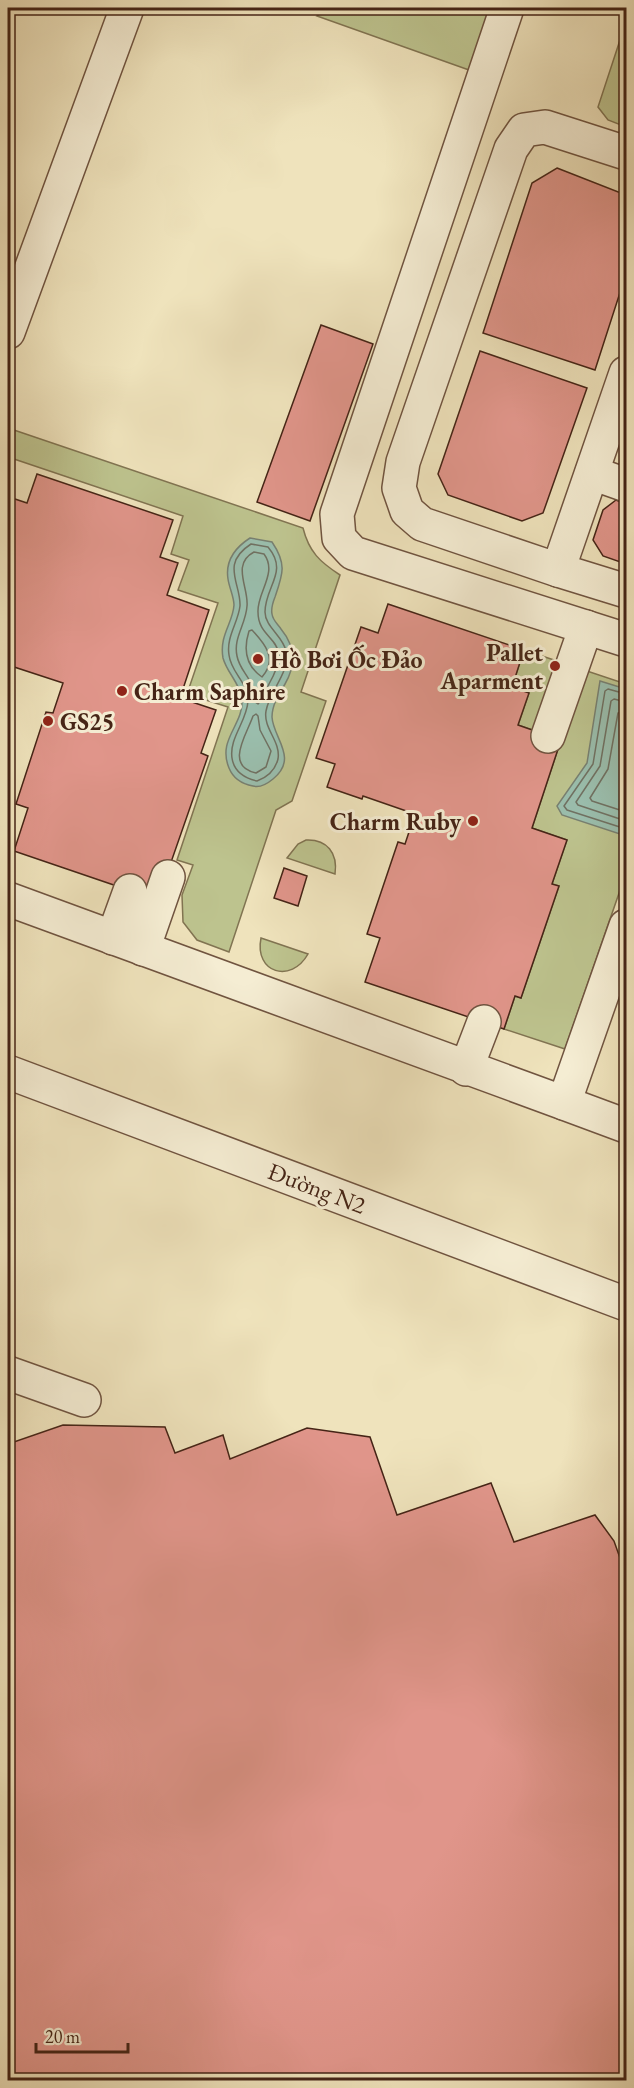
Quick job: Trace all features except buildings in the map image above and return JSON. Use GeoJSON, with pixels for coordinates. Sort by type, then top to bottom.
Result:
{"type":"FeatureCollection","features":[{"type":"Feature","properties":{"kind":"street"},"geometry":{"type":"LineString","coordinates":[[8,332],[127,8]]}},
{"type":"Feature","properties":{"kind":"street"},"geometry":{"type":"LineString","coordinates":[[507,8],[337,514],[339,538],[354,553],[627,640]]}},
{"type":"Feature","properties":{"kind":"street"},"geometry":{"type":"LineString","coordinates":[[627,153],[545,127],[524,130],[511,148],[403,462],[399,488],[407,511],[422,524],[627,591]]}},
{"type":"Feature","properties":{"kind":"street"},"geometry":{"type":"LineString","coordinates":[[558,570],[627,373]]}},
{"type":"Feature","properties":{"kind":"street"},"geometry":{"type":"LineString","coordinates":[[592,473],[627,485]]}},
{"type":"Feature","properties":{"kind":"street"},"geometry":{"type":"LineString","coordinates":[[548,736],[586,627]]}},
{"type":"Feature","properties":{"kind":"street"},"geometry":{"type":"LineString","coordinates":[[143,949],[168,877]]}},
{"type":"Feature","properties":{"kind":"street"},"geometry":{"type":"LineString","coordinates":[[113,938],[130,891]]}},
{"type":"Feature","properties":{"kind":"street"},"geometry":{"type":"LineString","coordinates":[[8,899],[466,1069],[627,1126]]}},
{"type":"Feature","properties":{"kind":"street"},"geometry":{"type":"LineString","coordinates":[[564,1103],[627,926]]}},
{"type":"Feature","properties":{"kind":"street"},"geometry":{"type":"LineString","coordinates":[[466,1069],[484,1022]]}},
{"type":"Feature","properties":{"kind":"street","name":"Đường N2"},"geometry":{"type":"LineString","coordinates":[[8,1072],[627,1304]]}},
{"type":"Feature","properties":{"kind":"street"},"geometry":{"type":"LineString","coordinates":[[8,1373],[84,1400]]}},
{"type":"Feature","properties":{"kind":"green space"},"geometry":{"type":"Polygon","coordinates":[[[328,8],[491,8],[469,70],[317,16],[328,8]]]}},
{"type":"Feature","properties":{"kind":"green space"},"geometry":{"type":"Polygon","coordinates":[[[626,30],[626,127],[608,120],[598,107],[622,34],[626,30]]]}},
{"type":"Feature","properties":{"kind":"green space"},"geometry":{"type":"Polygon","coordinates":[[[8,428],[303,528],[308,544],[316,556],[340,575],[301,692],[326,701],[292,801],[276,810],[229,952],[197,940],[183,922],[182,895],[193,865],[177,860],[228,707],[187,694],[218,603],[178,590],[189,560],[171,554],[183,516],[14,459],[8,476],[8,428]]]}},
{"type":"Feature","properties":{"kind":"green space"},"geometry":{"type":"Polygon","coordinates":[[[524,650],[626,684],[626,873],[565,1049],[504,1029],[515,996],[521,998],[559,886],[552,884],[567,840],[532,828],[561,740],[518,725],[529,693],[512,687],[524,650]]]}},
{"type":"Feature","properties":{"kind":"green space"},"geometry":{"type":"Polygon","coordinates":[[[306,840],[320,842],[330,849],[335,860],[335,874],[287,858],[298,844],[306,840]]]}},
{"type":"Feature","properties":{"kind":"green space"},"geometry":{"type":"Polygon","coordinates":[[[261,938],[308,954],[292,969],[276,970],[268,966],[263,959],[260,950],[261,938]]]}},
{"type":"Feature","properties":{"kind":"water","name":"Hồ Bơi Ốc Đảo"},"geometry":{"type":"Polygon","coordinates":[[[250,538],[272,542],[280,557],[282,575],[272,614],[274,621],[286,635],[292,656],[289,677],[276,700],[272,713],[273,725],[283,748],[284,763],[273,779],[258,786],[245,784],[235,778],[226,758],[228,740],[239,717],[242,699],[239,688],[225,663],[222,650],[234,605],[228,579],[228,566],[236,550],[250,538]]]}},
{"type":"Feature","properties":{"kind":"water"},"geometry":{"type":"Polygon","coordinates":[[[600,681],[626,689],[626,836],[562,815],[557,806],[587,763],[600,681]]]}},
{"type":"Feature","properties":{"kind":"place","name":"Hồ Bơi Ốc Đảo"},"geometry":{"type":"Point","coordinates":[258,659]}},
{"type":"Feature","properties":{"kind":"place","name":"Pallet Aparment"},"geometry":{"type":"Point","coordinates":[555,666]}},
{"type":"Feature","properties":{"kind":"place","name":"Charm Saphire"},"geometry":{"type":"Point","coordinates":[122,691]}},
{"type":"Feature","properties":{"kind":"place","name":"GS25"},"geometry":{"type":"Point","coordinates":[48,721]}},
{"type":"Feature","properties":{"kind":"place","name":"Charm Ruby"},"geometry":{"type":"Point","coordinates":[473,821]}}]}
